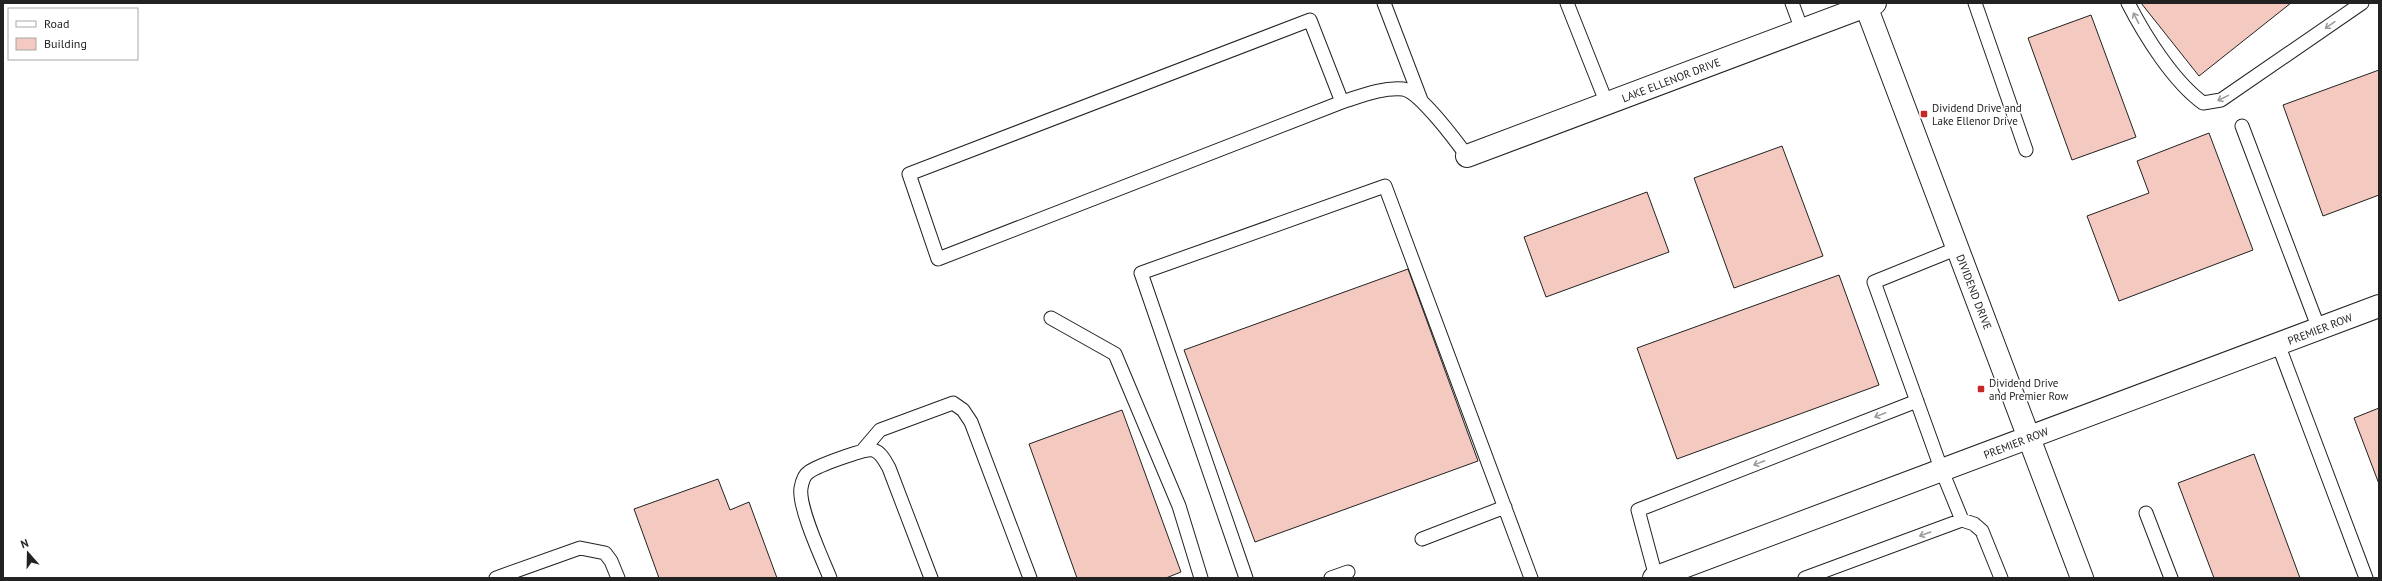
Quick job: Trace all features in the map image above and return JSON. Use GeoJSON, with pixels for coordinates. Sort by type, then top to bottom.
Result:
{"type":"FeatureCollection","features":[{"type":"Feature","properties":{"kind":"street","name":"LAKE ELLENOR DRIVE"},"geometry":{"type":"LineString","coordinates":[[1467,156],[1870,5]]}},
{"type":"Feature","properties":{"kind":"street","name":"DIVIDEND DRIVE"},"geometry":{"type":"LineString","coordinates":[[1870,5],[1958,248],[2082,578]]}},
{"type":"Feature","properties":{"kind":"street","name":"PREMIER ROW"},"geometry":{"type":"LineString","coordinates":[[1655,578],[2379,306]]}},
{"type":"Feature","properties":{"kind":"lane"},"geometry":{"type":"LineString","coordinates":[[1384,3],[1421,100]]}},
{"type":"Feature","properties":{"kind":"lane"},"geometry":{"type":"LineString","coordinates":[[1567,3],[1607,104]]}},
{"type":"Feature","properties":{"kind":"lane"},"geometry":{"type":"LineString","coordinates":[[1792,3],[1802,30]]}},
{"type":"Feature","properties":{"kind":"lane"},"geometry":{"type":"LineString","coordinates":[[1975,3],[2026,150]]}},
{"type":"Feature","properties":{"kind":"lane"},"geometry":{"type":"LineString","coordinates":[[2128,3],[2140,26],[2188,92],[2202,103],[2221,100],[2362,3]]}},
{"type":"Feature","properties":{"kind":"lane"},"geometry":{"type":"LineString","coordinates":[[1342,102],[1310,20],[910,174],[938,259],[1342,102],[1374,92],[1404,89],[1421,100],[1467,156]]}},
{"type":"Feature","properties":{"kind":"lane"},"geometry":{"type":"LineString","coordinates":[[2242,126],[2319,329]]}},
{"type":"Feature","properties":{"kind":"lane"},"geometry":{"type":"LineString","coordinates":[[1246,578],[1142,273],[1385,186],[1532,578]]}},
{"type":"Feature","properties":{"kind":"lane"},"geometry":{"type":"LineString","coordinates":[[1958,248],[1874,282],[1942,471],[1962,520]]}},
{"type":"Feature","properties":{"kind":"lane"},"geometry":{"type":"LineString","coordinates":[[1051,318],[1115,354],[1179,506],[1201,578]]}},
{"type":"Feature","properties":{"kind":"lane"},"geometry":{"type":"LineString","coordinates":[[2278,344],[2366,578]]}},
{"type":"Feature","properties":{"kind":"lane"},"geometry":{"type":"LineString","coordinates":[[1655,578],[1638,510],[1917,401]]}},
{"type":"Feature","properties":{"kind":"lane"},"geometry":{"type":"LineString","coordinates":[[863,450],[880,430],[953,403],[963,410],[971,422],[1030,578]]}},
{"type":"Feature","properties":{"kind":"lane"},"geometry":{"type":"LineString","coordinates":[[830,578],[803,504],[801,490],[803,480],[809,472],[863,450],[874,450],[882,456],[889,468],[931,578]]}},
{"type":"Feature","properties":{"kind":"lane"},"geometry":{"type":"LineString","coordinates":[[1422,539],[1505,507]]}},
{"type":"Feature","properties":{"kind":"lane"},"geometry":{"type":"LineString","coordinates":[[2146,514],[2170,578]]}},
{"type":"Feature","properties":{"kind":"lane"},"geometry":{"type":"LineString","coordinates":[[1805,578],[1962,520],[1974,524],[1982,531],[2001,578]]}},
{"type":"Feature","properties":{"kind":"lane"},"geometry":{"type":"LineString","coordinates":[[496,578],[580,548],[605,553],[611,560],[618,578]]}},
{"type":"Feature","properties":{"kind":"lane"},"geometry":{"type":"LineString","coordinates":[[1331,578],[1348,572]]}},
{"type":"Feature","properties":{"kind":"building"},"geometry":{"type":"Polygon","coordinates":[[[2141,3],[2291,3],[2199,76],[2141,3]]]}},
{"type":"Feature","properties":{"kind":"building"},"geometry":{"type":"Polygon","coordinates":[[[2091,15],[2136,137],[2072,160],[2028,38],[2091,15]]]}},
{"type":"Feature","properties":{"kind":"building"},"geometry":{"type":"Polygon","coordinates":[[[2379,70],[2379,195],[2323,216],[2283,105],[2379,70]]]}},
{"type":"Feature","properties":{"kind":"building"},"geometry":{"type":"Polygon","coordinates":[[[2209,133],[2253,250],[2119,301],[2087,216],[2149,193],[2137,161],[2209,133]]]}},
{"type":"Feature","properties":{"kind":"building"},"geometry":{"type":"Polygon","coordinates":[[[1782,146],[1823,256],[1734,288],[1694,178],[1782,146]]]}},
{"type":"Feature","properties":{"kind":"building"},"geometry":{"type":"Polygon","coordinates":[[[1647,192],[1669,252],[1546,297],[1524,237],[1647,192]]]}},
{"type":"Feature","properties":{"kind":"building"},"geometry":{"type":"Polygon","coordinates":[[[1408,269],[1478,461],[1255,542],[1184,350],[1408,269]]]}},
{"type":"Feature","properties":{"kind":"building"},"geometry":{"type":"Polygon","coordinates":[[[1839,275],[1879,385],[1677,459],[1637,348],[1839,275]]]}},
{"type":"Feature","properties":{"kind":"building"},"geometry":{"type":"Polygon","coordinates":[[[2379,408],[2379,484],[2354,418],[2379,408]]]}},
{"type":"Feature","properties":{"kind":"building"},"geometry":{"type":"Polygon","coordinates":[[[1122,410],[1181,572],[1166,578],[1077,578],[1029,444],[1122,410]]]}},
{"type":"Feature","properties":{"kind":"building"},"geometry":{"type":"Polygon","coordinates":[[[2254,454],[2300,578],[2214,578],[2178,483],[2254,454]]]}},
{"type":"Feature","properties":{"kind":"building"},"geometry":{"type":"Polygon","coordinates":[[[718,479],[730,510],[749,502],[777,578],[659,578],[634,509],[718,479]]]}},
{"type":"Feature","properties":{"kind":"place","name":"Dividend Drive and Lake Ellenor Drive"},"geometry":{"type":"Point","coordinates":[1924,114]}},
{"type":"Feature","properties":{"kind":"place","name":"Dividend Drive and Premier Row"},"geometry":{"type":"Point","coordinates":[1981,389]}}]}
